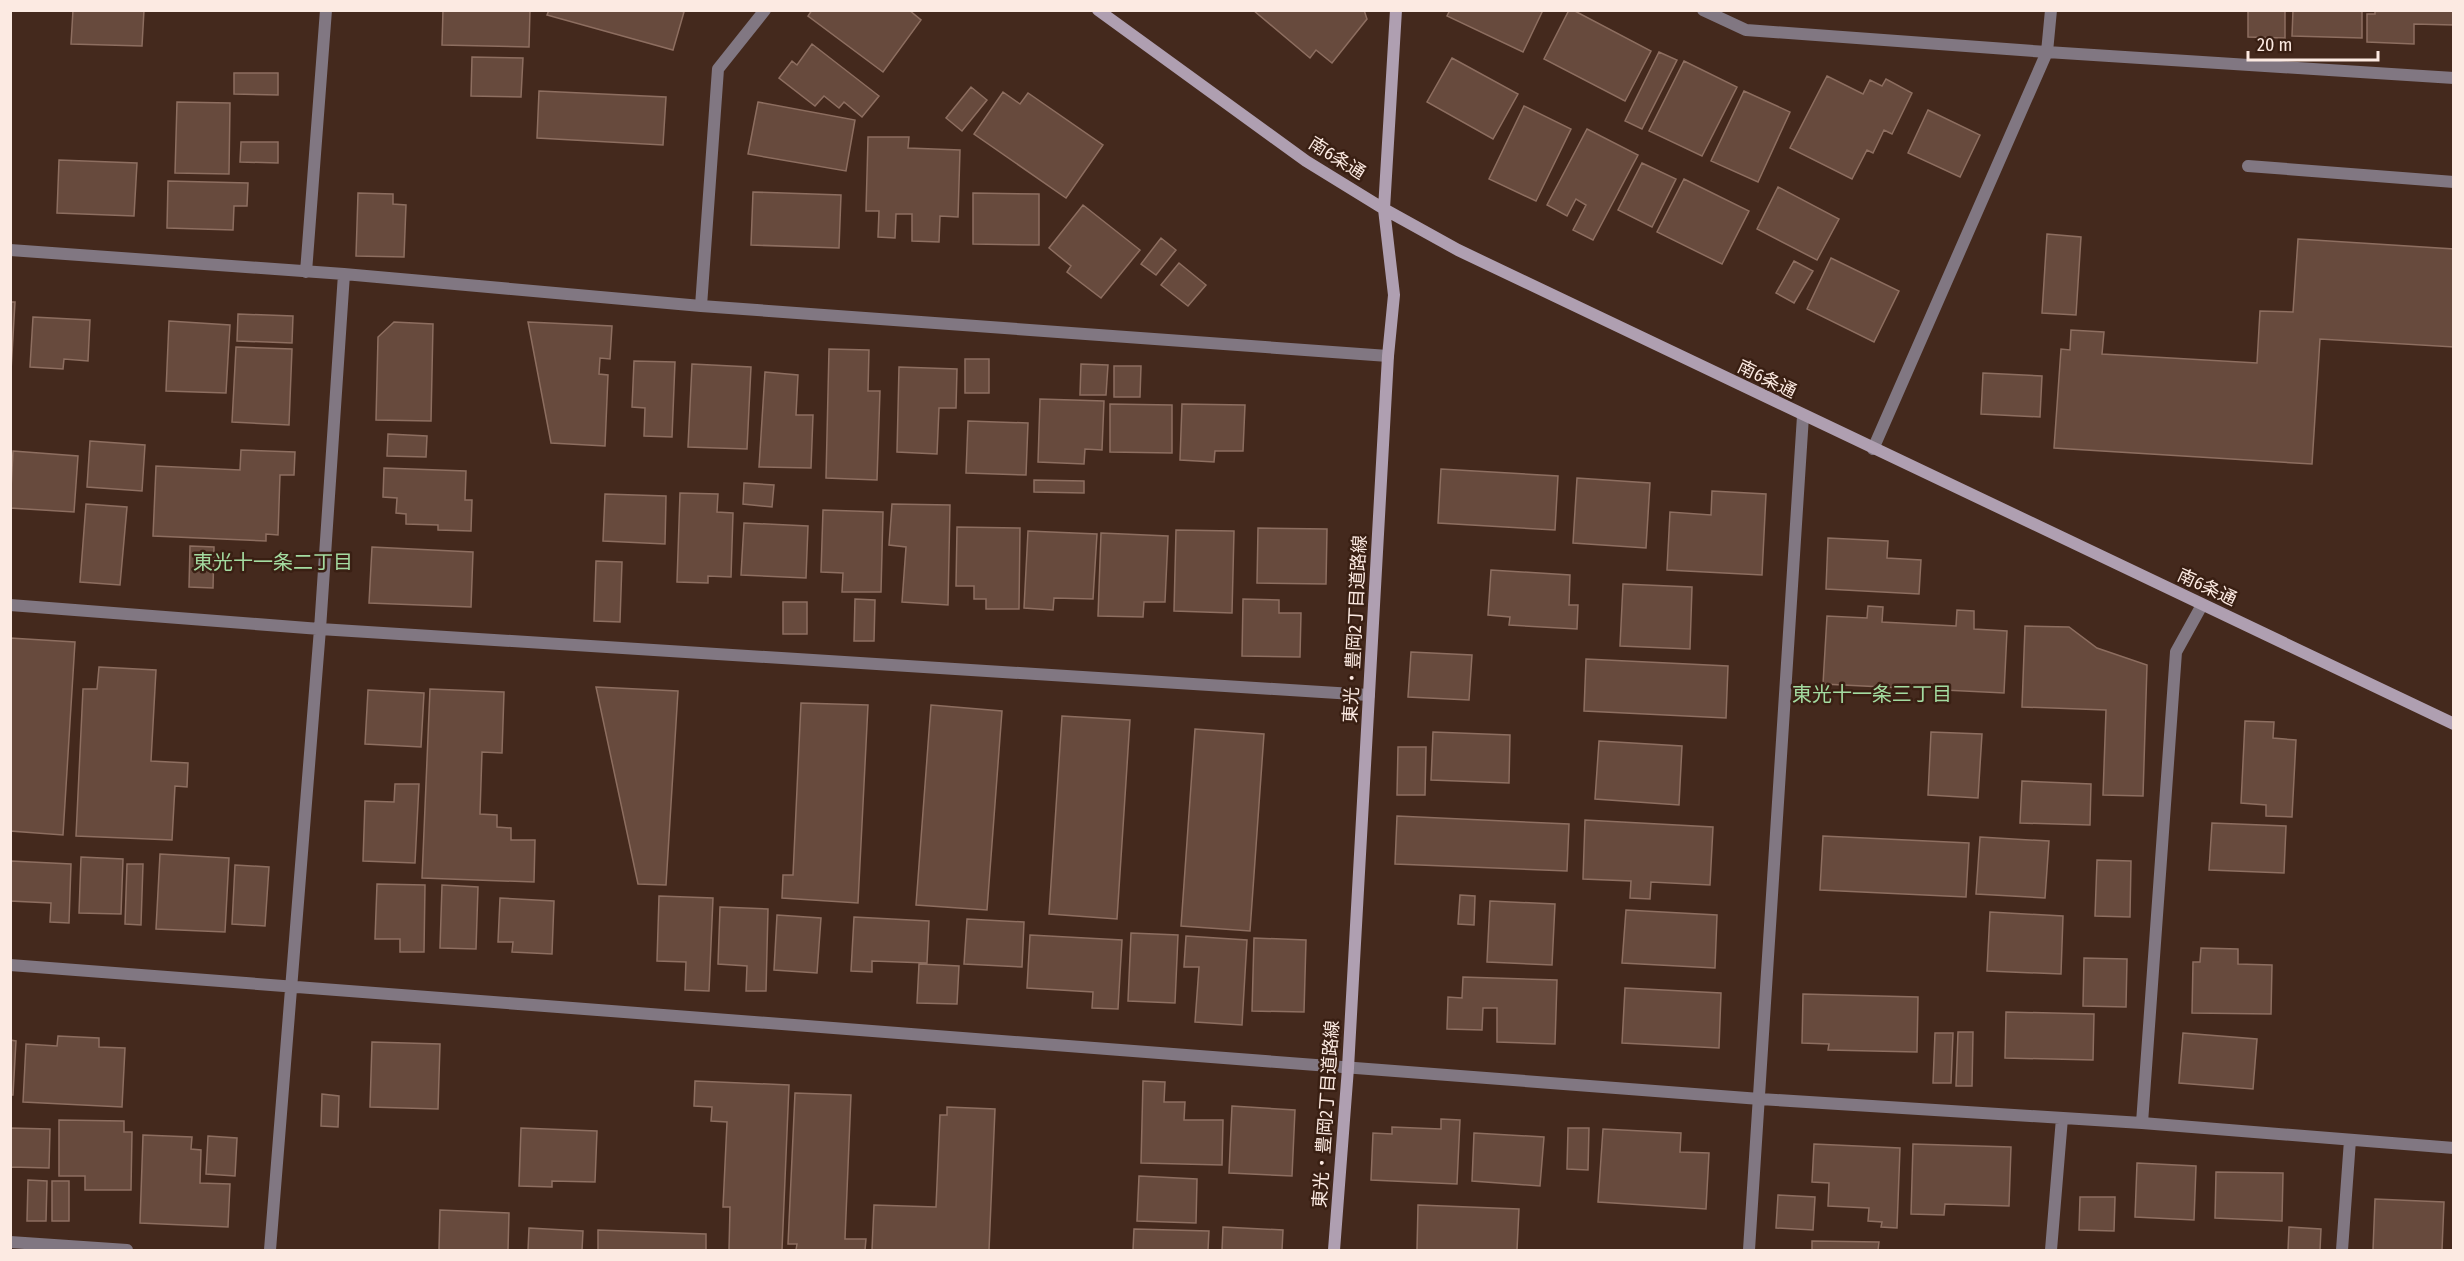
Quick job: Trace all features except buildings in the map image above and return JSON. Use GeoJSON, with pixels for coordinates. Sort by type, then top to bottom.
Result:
{"type":"FeatureCollection","features":[{"type":"Feature","properties":{"kind":"street"},"geometry":{"type":"LineString","coordinates":[[306,272],[326,10]]}},
{"type":"Feature","properties":{"kind":"street"},"geometry":{"type":"LineString","coordinates":[[702,306],[718,69],[765,10]]}},
{"type":"Feature","properties":{"kind":"street","name":"南6条通"},"geometry":{"type":"LineString","coordinates":[[1098,10],[1306,161],[1384,209],[1458,250],[2454,724]]}},
{"type":"Feature","properties":{"kind":"street","name":"東光・豊岡2丁目道路線"},"geometry":{"type":"LineString","coordinates":[[1334,1251],[1348,1068],[1388,356],[1394,296],[1384,209],[1396,10]]}},
{"type":"Feature","properties":{"kind":"street"},"geometry":{"type":"LineString","coordinates":[[1703,10],[1746,30],[2454,78]]}},
{"type":"Feature","properties":{"kind":"street"},"geometry":{"type":"LineString","coordinates":[[1873,448],[2048,52],[2051,10]]}},
{"type":"Feature","properties":{"kind":"street"},"geometry":{"type":"LineString","coordinates":[[2248,166],[2454,182]]}},
{"type":"Feature","properties":{"kind":"street"},"geometry":{"type":"LineString","coordinates":[[10,250],[344,274],[702,306],[1388,356]]}},
{"type":"Feature","properties":{"kind":"street"},"geometry":{"type":"LineString","coordinates":[[270,1251],[320,628],[344,274]]}},
{"type":"Feature","properties":{"kind":"street"},"geometry":{"type":"LineString","coordinates":[[1749,1251],[1803,416]]}},
{"type":"Feature","properties":{"kind":"street"},"geometry":{"type":"LineString","coordinates":[[2142,1123],[2176,652],[2202,604]]}},
{"type":"Feature","properties":{"kind":"street"},"geometry":{"type":"LineString","coordinates":[[10,606],[320,628],[1369,694]]}},
{"type":"Feature","properties":{"kind":"street"},"geometry":{"type":"LineString","coordinates":[[10,965],[1760,1099],[2142,1123],[2454,1148]]}},
{"type":"Feature","properties":{"kind":"street"},"geometry":{"type":"LineString","coordinates":[[2051,1251],[2062,1118]]}},
{"type":"Feature","properties":{"kind":"street"},"geometry":{"type":"LineString","coordinates":[[2342,1251],[2350,1140]]}},
{"type":"Feature","properties":{"kind":"street"},"geometry":{"type":"LineString","coordinates":[[10,1242],[127,1251]]}},
{"type":"Feature","properties":{"kind":"district","name":"東光十一条二丁目"},"geometry":{"type":"Point","coordinates":[273,562]}},
{"type":"Feature","properties":{"kind":"district","name":"東光十一条三丁目"},"geometry":{"type":"Point","coordinates":[1872,694]}}]}
